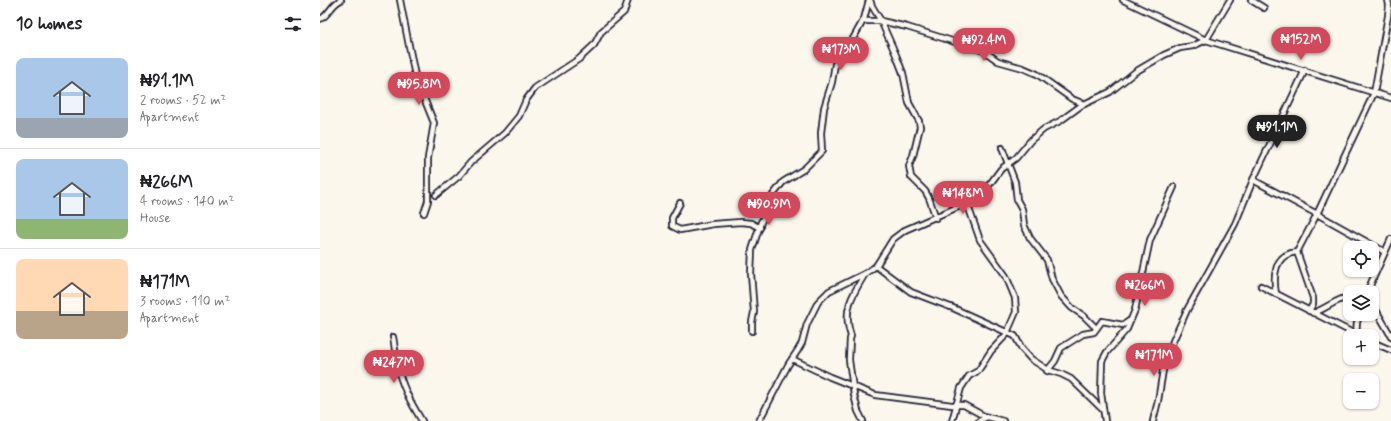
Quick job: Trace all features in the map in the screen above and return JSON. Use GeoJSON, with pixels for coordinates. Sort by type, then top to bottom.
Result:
{"type":"FeatureCollection","features":[{"type":"Feature","properties":{"kind":"street"},"geometry":{"type":"LineString","coordinates":[[320,19],[324,18],[337,2],[341,0]]}},
{"type":"Feature","properties":{"kind":"street"},"geometry":{"type":"LineString","coordinates":[[400,0],[415,76],[434,123],[428,158],[428,201],[424,213]]}},
{"type":"Feature","properties":{"kind":"street"},"geometry":{"type":"LineString","coordinates":[[436,195],[505,132],[519,116],[526,100],[535,88],[579,59],[594,44],[601,32],[624,12],[628,0]]}},
{"type":"Feature","properties":{"kind":"street"},"geometry":{"type":"LineString","coordinates":[[752,332],[754,312],[751,287],[753,244],[773,195],[783,182],[804,169],[822,151],[824,108],[832,82],[835,63],[842,56],[863,21],[869,0]]}},
{"type":"Feature","properties":{"kind":"street"},"geometry":{"type":"LineString","coordinates":[[869,0],[881,21],[903,73],[909,104],[919,121],[920,127],[914,147],[914,153],[909,166],[911,177],[929,198],[936,218]]}},
{"type":"Feature","properties":{"kind":"street"},"geometry":{"type":"LineString","coordinates":[[1123,0],[1206,40],[1391,98]]}},
{"type":"Feature","properties":{"kind":"street"},"geometry":{"type":"LineString","coordinates":[[759,421],[778,382],[802,343],[810,317],[820,299],[834,288],[866,273],[876,266],[893,239],[897,236],[911,227],[967,204],[984,192],[1001,169],[1016,158],[1038,133],[1060,121],[1084,104],[1110,92],[1135,72],[1164,55],[1180,48],[1193,46],[1206,40],[1230,0]]}},
{"type":"Feature","properties":{"kind":"street"},"geometry":{"type":"LineString","coordinates":[[1251,0],[1264,8]]}},
{"type":"Feature","properties":{"kind":"street"},"geometry":{"type":"LineString","coordinates":[[1311,312],[1313,298],[1297,252],[1318,214],[1374,93],[1388,16],[1388,0]]}},
{"type":"Feature","properties":{"kind":"street"},"geometry":{"type":"LineString","coordinates":[[863,21],[881,21],[908,27],[984,51],[998,61],[1023,68],[1037,74],[1072,99],[1084,104]]}},
{"type":"Feature","properties":{"kind":"street"},"geometry":{"type":"LineString","coordinates":[[1154,421],[1163,370],[1173,340],[1187,310],[1235,224],[1253,180],[1305,70]]}},
{"type":"Feature","properties":{"kind":"street"},"geometry":{"type":"LineString","coordinates":[[1002,148],[1015,182],[1017,200],[1022,209],[1024,225],[1030,238],[1047,260],[1052,279],[1060,296],[1096,328]]}},
{"type":"Feature","properties":{"kind":"street"},"geometry":{"type":"LineString","coordinates":[[1253,180],[1318,214],[1385,252]]}},
{"type":"Feature","properties":{"kind":"street"},"geometry":{"type":"LineString","coordinates":[[1105,421],[1101,393],[1102,361],[1107,352],[1127,329],[1132,318],[1138,302],[1150,240],[1174,187]]}},
{"type":"Feature","properties":{"kind":"street"},"geometry":{"type":"LineString","coordinates":[[680,203],[672,218],[672,226],[680,230],[712,224],[741,222],[754,224],[761,222]]}},
{"type":"Feature","properties":{"kind":"street"},"geometry":{"type":"LineString","coordinates":[[952,421],[960,390],[968,377],[978,371],[991,351],[1007,333],[1016,312],[1015,298],[1002,270],[980,240],[967,204]]}},
{"type":"Feature","properties":{"kind":"street"},"geometry":{"type":"LineString","coordinates":[[754,224],[760,228]]}},
{"type":"Feature","properties":{"kind":"street"},"geometry":{"type":"LineString","coordinates":[[1370,285],[1391,239]]}},
{"type":"Feature","properties":{"kind":"street"},"geometry":{"type":"LineString","coordinates":[[1276,294],[1274,282],[1277,266],[1281,258],[1289,252],[1297,252]]}},
{"type":"Feature","properties":{"kind":"street"},"geometry":{"type":"LineString","coordinates":[[876,266],[911,292],[953,308],[1015,336],[1022,349],[1031,358],[1047,371],[1062,374],[1071,379],[1103,410]]}},
{"type":"Feature","properties":{"kind":"street"},"geometry":{"type":"LineString","coordinates":[[863,421],[855,402],[849,360],[851,336],[847,312],[849,304],[866,273]]}},
{"type":"Feature","properties":{"kind":"street"},"geometry":{"type":"LineString","coordinates":[[1261,286],[1345,329]]}},
{"type":"Feature","properties":{"kind":"street"},"geometry":{"type":"LineString","coordinates":[[1311,312],[1324,309],[1343,299]]}},
{"type":"Feature","properties":{"kind":"street"},"geometry":{"type":"LineString","coordinates":[[1379,315],[1391,336]]}},
{"type":"Feature","properties":{"kind":"street"},"geometry":{"type":"LineString","coordinates":[[1047,371],[1055,361],[1061,348],[1084,334],[1094,332],[1102,321],[1123,325],[1127,324],[1132,318]]}},
{"type":"Feature","properties":{"kind":"street"},"geometry":{"type":"LineString","coordinates":[[393,337],[401,379],[410,400],[422,421]]}},
{"type":"Feature","properties":{"kind":"street"},"geometry":{"type":"LineString","coordinates":[[1379,345],[1390,350],[1391,344]]}},
{"type":"Feature","properties":{"kind":"street"},"geometry":{"type":"LineString","coordinates":[[792,359],[830,377],[875,395],[952,405],[964,405],[987,417],[1001,421]]}},
{"type":"Feature","properties":{"kind":"street"},"geometry":{"type":"LineString","coordinates":[[979,421],[987,417]]}}]}
